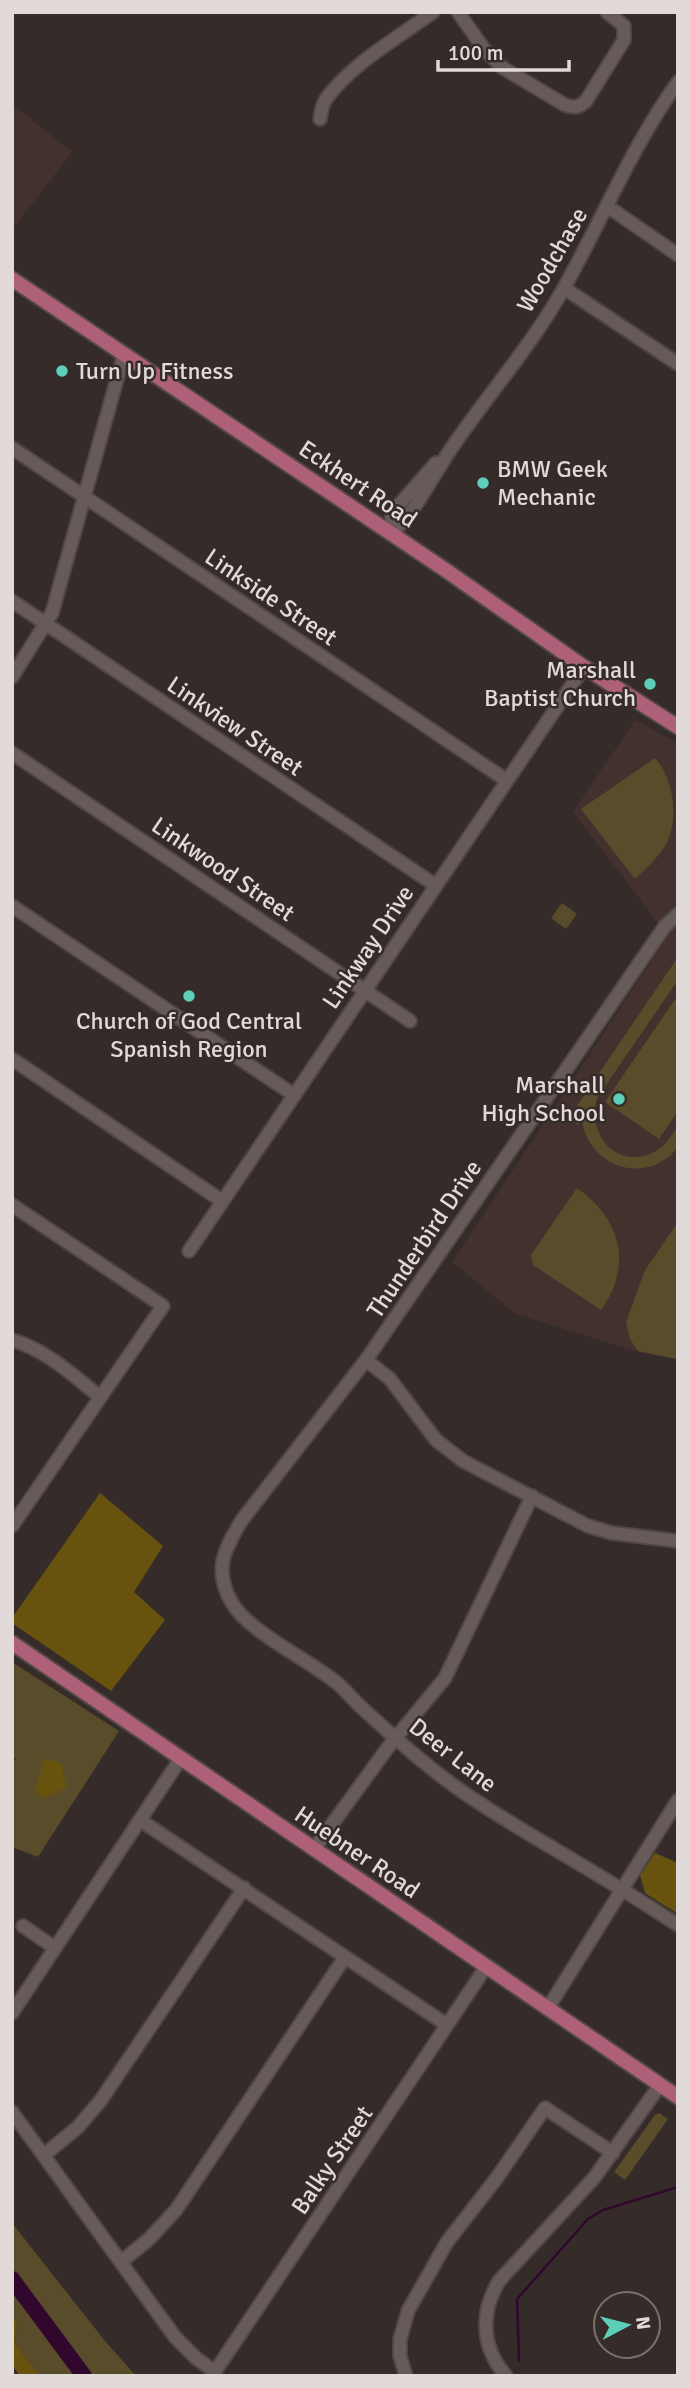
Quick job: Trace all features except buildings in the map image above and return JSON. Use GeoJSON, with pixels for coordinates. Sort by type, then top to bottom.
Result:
{"type":"FeatureCollection","features":[{"type":"Feature","properties":{"kind":"main road","name":"Eckhert Road"},"geometry":{"type":"LineString","coordinates":[[12,279],[584,667],[678,727]]}},
{"type":"Feature","properties":{"kind":"main road","name":"Huebner Road"},"geometry":{"type":"LineString","coordinates":[[12,1643],[678,2097]]}},
{"type":"Feature","properties":{"kind":"street"},"geometry":{"type":"LineString","coordinates":[[320,120],[325,101],[337,87],[377,52],[433,12]]}},
{"type":"Feature","properties":{"kind":"street"},"geometry":{"type":"LineString","coordinates":[[458,12],[484,49],[503,68],[565,105],[575,108],[586,101],[624,40],[625,27],[607,12]]}},
{"type":"Feature","properties":{"kind":"street","name":"Woodchase"},"geometry":{"type":"LineString","coordinates":[[391,534],[392,513],[449,450],[491,390],[520,355],[564,288],[635,149],[678,82]]}},
{"type":"Feature","properties":{"kind":"street"},"geometry":{"type":"LineString","coordinates":[[607,206],[678,255]]}},
{"type":"Feature","properties":{"kind":"street"},"geometry":{"type":"LineString","coordinates":[[564,288],[678,364]]}},
{"type":"Feature","properties":{"kind":"street"},"geometry":{"type":"LineString","coordinates":[[12,677],[52,613],[124,354]]}},
{"type":"Feature","properties":{"kind":"street","name":"Linkside Street"},"geometry":{"type":"LineString","coordinates":[[12,448],[506,780]]}},
{"type":"Feature","properties":{"kind":"street","name":"Linkview Street"},"geometry":{"type":"LineString","coordinates":[[12,601],[435,885]]}},
{"type":"Feature","properties":{"kind":"street","name":"Linkway Drive"},"geometry":{"type":"LineString","coordinates":[[189,1251],[584,667]]}},
{"type":"Feature","properties":{"kind":"street","name":"Linkwood Street"},"geometry":{"type":"LineString","coordinates":[[12,752],[410,1021]]}},
{"type":"Feature","properties":{"kind":"street"},"geometry":{"type":"LineString","coordinates":[[12,906],[294,1095]]}},
{"type":"Feature","properties":{"kind":"street","name":"Thunderbird Drive"},"geometry":{"type":"LineString","coordinates":[[226,1591],[222,1578],[222,1562],[228,1544],[243,1518],[366,1360],[665,926],[678,914]]}},
{"type":"Feature","properties":{"kind":"street"},"geometry":{"type":"LineString","coordinates":[[12,1059],[222,1201]]}},
{"type":"Feature","properties":{"kind":"street"},"geometry":{"type":"LineString","coordinates":[[12,1205],[163,1306],[12,1526]]}},
{"type":"Feature","properties":{"kind":"street"},"geometry":{"type":"LineString","coordinates":[[12,1340],[43,1354],[100,1397]]}},
{"type":"Feature","properties":{"kind":"street"},"geometry":{"type":"LineString","coordinates":[[366,1360],[390,1378],[444,1448],[463,1461],[577,1521],[600,1530],[678,1541]]}},
{"type":"Feature","properties":{"kind":"street"},"geometry":{"type":"LineString","coordinates":[[314,1849],[396,1738],[445,1678],[532,1496]]}},
{"type":"Feature","properties":{"kind":"street","name":"Deer Lane"},"geometry":{"type":"LineString","coordinates":[[226,1591],[233,1605],[252,1625],[338,1684],[432,1769],[483,1806],[622,1889],[678,1926]]}},
{"type":"Feature","properties":{"kind":"street"},"geometry":{"type":"LineString","coordinates":[[12,2013],[181,1758]]}},
{"type":"Feature","properties":{"kind":"street"},"geometry":{"type":"LineString","coordinates":[[548,2008],[678,1800]]}},
{"type":"Feature","properties":{"kind":"street"},"geometry":{"type":"LineString","coordinates":[[140,1820],[447,2025]]}},
{"type":"Feature","properties":{"kind":"street"},"geometry":{"type":"LineString","coordinates":[[44,2155],[78,2127],[101,2101],[244,1888]]}},
{"type":"Feature","properties":{"kind":"street"},"geometry":{"type":"LineString","coordinates":[[23,1926],[55,1948]]}},
{"type":"Feature","properties":{"kind":"street"},"geometry":{"type":"LineString","coordinates":[[121,2262],[149,2239],[176,2210],[345,1957]]}},
{"type":"Feature","properties":{"kind":"street","name":"Balky Street"},"geometry":{"type":"LineString","coordinates":[[213,2374],[486,1967]]}},
{"type":"Feature","properties":{"kind":"street"},"geometry":{"type":"LineString","coordinates":[[506,2376],[491,2353],[486,2339],[486,2308],[491,2294],[499,2281],[594,2178],[660,2085]]}},
{"type":"Feature","properties":{"kind":"street"},"geometry":{"type":"LineString","coordinates":[[405,2376],[400,2356],[400,2339],[408,2311],[447,2242],[496,2179],[545,2108],[612,2153]]}},
{"type":"Feature","properties":{"kind":"street"},"geometry":{"type":"LineString","coordinates":[[12,2112],[175,2337],[213,2374]]}},
{"type":"Feature","properties":{"kind":"shaded area"},"geometry":{"type":"Polygon","coordinates":[[[12,104],[72,152],[12,230],[12,104]]]}},
{"type":"Feature","properties":{"kind":"shaded area","name":"Marshall High School"},"geometry":{"type":"Polygon","coordinates":[[[635,720],[678,743],[678,1360],[638,1352],[516,1314],[452,1262],[668,936],[573,812],[635,720]]]}},
{"type":"Feature","properties":{"kind":"shaded area"},"geometry":{"type":"Polygon","coordinates":[[[655,758],[667,777],[673,800],[672,824],[670,836],[662,851],[635,879],[581,809],[655,758]]]}},
{"type":"Feature","properties":{"kind":"shaded area"},"geometry":{"type":"Polygon","coordinates":[[[562,903],[577,914],[566,929],[551,918],[562,903]]]}},
{"type":"Feature","properties":{"kind":"shaded area"},"geometry":{"type":"Polygon","coordinates":[[[678,957],[678,980],[597,1098],[595,1112],[601,1137],[618,1153],[629,1157],[656,1151],[666,1143],[678,1126],[678,1147],[666,1159],[651,1166],[637,1169],[622,1167],[608,1161],[596,1151],[587,1137],[582,1121],[578,1125],[568,1119],[678,957]]]}},
{"type":"Feature","properties":{"kind":"shaded area"},"geometry":{"type":"Polygon","coordinates":[[[678,995],[678,1111],[659,1139],[605,1102],[678,995]]]}},
{"type":"Feature","properties":{"kind":"shaded area"},"geometry":{"type":"Polygon","coordinates":[[[577,1188],[604,1214],[618,1244],[617,1276],[601,1310],[533,1265],[531,1255],[577,1188]]]}},
{"type":"Feature","properties":{"kind":"shaded area"},"geometry":{"type":"Polygon","coordinates":[[[678,1222],[678,1359],[638,1351],[630,1339],[626,1322],[645,1270],[678,1222]]]}},
{"type":"Feature","properties":{"kind":"shaded area"},"geometry":{"type":"Polygon","coordinates":[[[100,1493],[163,1546],[134,1592],[165,1620],[111,1691],[12,1623],[12,1618],[100,1493]]]}},
{"type":"Feature","properties":{"kind":"shaded area"},"geometry":{"type":"Polygon","coordinates":[[[12,1662],[119,1731],[38,1857],[12,1847],[12,1763],[16,1759],[12,1756],[12,1662]]]}},
{"type":"Feature","properties":{"kind":"shaded area"},"geometry":{"type":"Polygon","coordinates":[[[45,1759],[61,1763],[67,1788],[42,1799],[35,1789],[45,1759]]]}},
{"type":"Feature","properties":{"kind":"shaded area"},"geometry":{"type":"Polygon","coordinates":[[[655,1853],[678,1863],[678,1914],[645,1893],[640,1875],[655,1853]]]}},
{"type":"Feature","properties":{"kind":"shaded area"},"geometry":{"type":"Polygon","coordinates":[[[659,2113],[668,2119],[625,2180],[614,2172],[659,2113]]]}},
{"type":"Feature","properties":{"kind":"shaded area"},"geometry":{"type":"Polygon","coordinates":[[[12,2223],[136,2376],[40,2376],[15,2343],[17,2322],[12,2315],[12,2223]]]}},
{"type":"Feature","properties":{"kind":"shaded area"},"geometry":{"type":"Polygon","coordinates":[[[12,2315],[17,2322],[15,2343],[40,2376],[20,2376],[12,2365],[12,2315]]]}},
{"type":"Feature","properties":{"kind":"waterway"},"geometry":{"type":"LineString","coordinates":[[519,2360],[517,2299],[588,2219],[603,2210],[678,2187]]}},
{"type":"Feature","properties":{"kind":"waterway"},"geometry":{"type":"LineString","coordinates":[[12,2279],[84,2376]]}},
{"type":"Feature","properties":{"kind":"place","name":"Turn Up Fitness"},"geometry":{"type":"Point","coordinates":[62,371]}},
{"type":"Feature","properties":{"kind":"place","name":"BMW Geek Mechanic"},"geometry":{"type":"Point","coordinates":[483,483]}},
{"type":"Feature","properties":{"kind":"place","name":"Marshall Baptist Church"},"geometry":{"type":"Point","coordinates":[650,684]}},
{"type":"Feature","properties":{"kind":"place","name":"Church of God Central Spanish Region"},"geometry":{"type":"Point","coordinates":[189,996]}},
{"type":"Feature","properties":{"kind":"place","name":"Marshall High School"},"geometry":{"type":"Point","coordinates":[619,1099]}}]}
